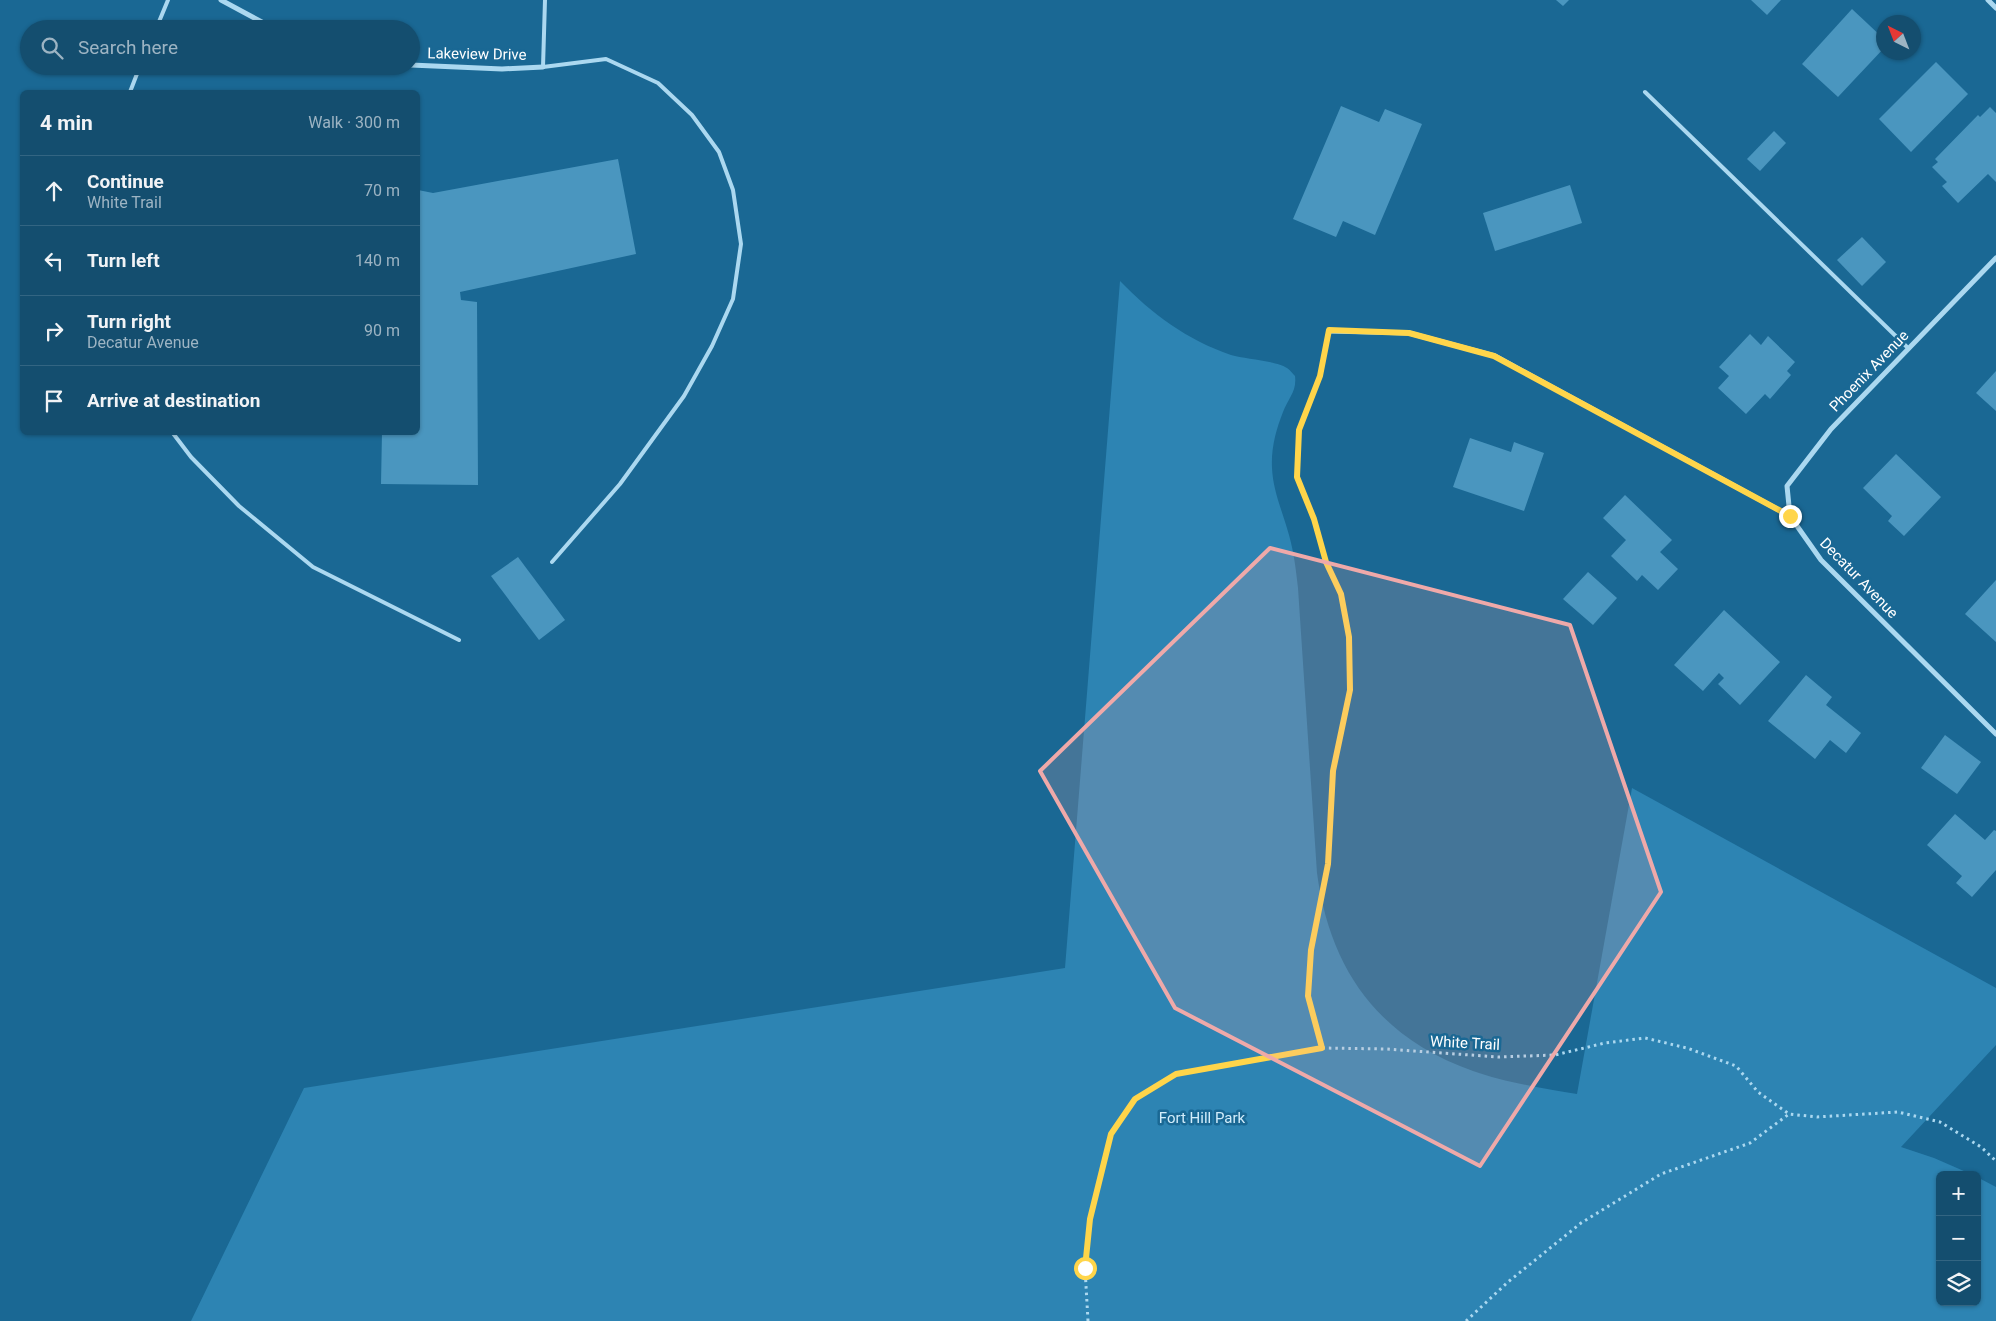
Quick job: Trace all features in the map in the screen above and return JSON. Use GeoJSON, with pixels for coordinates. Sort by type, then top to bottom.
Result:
{"type":"FeatureCollection","features":[{"type":"Feature","properties":{"kind":"street"},"geometry":{"type":"LineString","coordinates":[[1988,0],[1996,8]]}},
{"type":"Feature","properties":{"kind":"street"},"geometry":{"type":"LineString","coordinates":[[224,1],[259,20]]}},
{"type":"Feature","properties":{"kind":"street","name":"Lakeview Drive"},"geometry":{"type":"LineString","coordinates":[[420,65],[502,68],[543,66]]}},
{"type":"Feature","properties":{"kind":"street","name":"Phoenix Avenue"},"geometry":{"type":"LineString","coordinates":[[1790,516],[1787,486],[1831,428],[1996,258]]}},
{"type":"Feature","properties":{"kind":"street","name":"Decatur Avenue"},"geometry":{"type":"LineString","coordinates":[[1329,330],[1409,333],[1494,356],[1790,516],[1820,560],[1996,734]]}},
{"type":"Feature","properties":{"kind":"lane"},"geometry":{"type":"LineString","coordinates":[[160,20],[168,0]]}},
{"type":"Feature","properties":{"kind":"lane"},"geometry":{"type":"LineString","coordinates":[[545,0],[543,66],[606,59],[658,83],[692,115],[719,152],[733,190],[741,244],[734,299],[712,346],[684,396],[620,484],[552,562]]}},
{"type":"Feature","properties":{"kind":"lane"},"geometry":{"type":"LineString","coordinates":[[131,90],[137,75]]}},
{"type":"Feature","properties":{"kind":"lane"},"geometry":{"type":"LineString","coordinates":[[1645,92],[1908,348]]}},
{"type":"Feature","properties":{"kind":"lane"},"geometry":{"type":"LineString","coordinates":[[174,435],[191,457],[239,506],[313,567],[459,640]]}},
{"type":"Feature","properties":{"kind":"path"},"geometry":{"type":"LineString","coordinates":[[1322,1048],[1308,996],[1311,950],[1328,864],[1333,771],[1350,690],[1349,637],[1341,594],[1326,562],[1314,519],[1297,477],[1299,430],[1320,376],[1329,330]]}},
{"type":"Feature","properties":{"kind":"path","name":"White Trail"},"geometry":{"type":"LineString","coordinates":[[1088,1321],[1085,1268],[1090,1219],[1111,1134],[1135,1099],[1176,1074],[1322,1048],[1386,1049],[1498,1057],[1555,1056],[1605,1043],[1645,1038],[1687,1048],[1736,1066],[1758,1092],[1789,1114]]}},
{"type":"Feature","properties":{"kind":"path"},"geometry":{"type":"LineString","coordinates":[[1466,1321],[1508,1282],[1581,1222],[1661,1174],[1750,1144],[1789,1114],[1817,1116],[1898,1112],[1940,1122],[1982,1147],[1996,1161]]}},
{"type":"Feature","properties":{"kind":"highlighted area"},"geometry":{"type":"Polygon","coordinates":[[[1270,548],[1570,625],[1661,892],[1480,1166],[1175,1008],[1040,771],[1270,548]]]}},
{"type":"Feature","properties":{"kind":"green space","name":"Fort Hill Park"},"geometry":{"type":"Polygon","coordinates":[[[1120,281],[1158,315],[1185,334],[1231,355],[1282,366],[1295,376],[1295,386],[1276,432],[1272,453],[1272,468],[1276,494],[1289,535],[1296,568],[1317,873],[1324,908],[1334,940],[1347,970],[1365,996],[1386,1019],[1411,1040],[1440,1057],[1498,1079],[1577,1094],[1632,788],[1996,988],[1996,1045],[1901,1147],[1934,1158],[1964,1171],[1936,1171],[1936,1306],[1981,1306],[1981,1179],[1996,1187],[1996,1321],[191,1321],[304,1088],[1065,968],[1120,281]]]}},
{"type":"Feature","properties":{"kind":"building"},"geometry":{"type":"Polygon","coordinates":[[[1556,0],[1569,0],[1563,6],[1556,0]]]}},
{"type":"Feature","properties":{"kind":"building"},"geometry":{"type":"Polygon","coordinates":[[[1751,0],[1781,0],[1767,15],[1751,0]]]}},
{"type":"Feature","properties":{"kind":"building"},"geometry":{"type":"Polygon","coordinates":[[[1852,9],[1876,32],[1876,57],[1838,97],[1802,64],[1852,9]]]}},
{"type":"Feature","properties":{"kind":"building"},"geometry":{"type":"Polygon","coordinates":[[[1936,62],[1968,94],[1911,152],[1879,119],[1936,62]]]}},
{"type":"Feature","properties":{"kind":"building"},"geometry":{"type":"Polygon","coordinates":[[[1341,106],[1379,122],[1385,109],[1422,124],[1375,235],[1343,221],[1336,237],[1293,219],[1341,106]]]}},
{"type":"Feature","properties":{"kind":"building"},"geometry":{"type":"Polygon","coordinates":[[[1990,107],[1996,113],[1996,182],[1988,174],[1958,203],[1942,186],[1947,182],[1932,167],[1938,162],[1935,159],[1978,115],[1980,117],[1990,107]]]}},
{"type":"Feature","properties":{"kind":"building"},"geometry":{"type":"Polygon","coordinates":[[[1774,131],[1786,143],[1760,171],[1747,159],[1774,131]]]}},
{"type":"Feature","properties":{"kind":"building"},"geometry":{"type":"Polygon","coordinates":[[[618,159],[636,254],[460,292],[461,300],[477,302],[478,485],[381,484],[382,435],[420,435],[420,190],[433,193],[618,159]]]}},
{"type":"Feature","properties":{"kind":"building"},"geometry":{"type":"Polygon","coordinates":[[[1570,185],[1582,223],[1495,251],[1483,213],[1570,185]]]}},
{"type":"Feature","properties":{"kind":"building"},"geometry":{"type":"Polygon","coordinates":[[[1862,237],[1886,262],[1862,286],[1837,260],[1862,237]]]}},
{"type":"Feature","properties":{"kind":"building"},"geometry":{"type":"Polygon","coordinates":[[[1750,334],[1761,345],[1768,336],[1795,362],[1787,371],[1791,375],[1770,399],[1765,394],[1746,414],[1718,388],[1729,376],[1719,367],[1750,334]]]}},
{"type":"Feature","properties":{"kind":"building"},"geometry":{"type":"Polygon","coordinates":[[[1996,371],[1996,411],[1976,393],[1996,371]]]}},
{"type":"Feature","properties":{"kind":"building"},"geometry":{"type":"Polygon","coordinates":[[[1470,438],[1511,452],[1514,442],[1544,453],[1524,511],[1453,487],[1470,438]]]}},
{"type":"Feature","properties":{"kind":"building"},"geometry":{"type":"Polygon","coordinates":[[[1896,454],[1941,497],[1904,536],[1888,521],[1892,516],[1863,488],[1896,454]]]}},
{"type":"Feature","properties":{"kind":"building"},"geometry":{"type":"Polygon","coordinates":[[[1625,495],[1672,540],[1660,552],[1678,569],[1658,590],[1642,575],[1637,581],[1611,556],[1626,540],[1603,518],[1625,495]]]}},
{"type":"Feature","properties":{"kind":"building"},"geometry":{"type":"Polygon","coordinates":[[[518,557],[565,620],[539,640],[491,576],[518,557]]]}},
{"type":"Feature","properties":{"kind":"building"},"geometry":{"type":"Polygon","coordinates":[[[1588,572],[1617,598],[1593,625],[1563,599],[1588,572]]]}},
{"type":"Feature","properties":{"kind":"building"},"geometry":{"type":"Polygon","coordinates":[[[1996,580],[1996,642],[1965,614],[1996,580]]]}},
{"type":"Feature","properties":{"kind":"building"},"geometry":{"type":"Polygon","coordinates":[[[1724,610],[1780,662],[1740,705],[1718,684],[1724,678],[1719,673],[1703,691],[1674,665],[1724,610]]]}},
{"type":"Feature","properties":{"kind":"building"},"geometry":{"type":"Polygon","coordinates":[[[1806,675],[1832,697],[1826,705],[1861,733],[1846,753],[1830,740],[1815,759],[1768,721],[1806,675]]]}},
{"type":"Feature","properties":{"kind":"building"},"geometry":{"type":"Polygon","coordinates":[[[1945,735],[1981,762],[1957,794],[1921,768],[1945,735]]]}},
{"type":"Feature","properties":{"kind":"building"},"geometry":{"type":"Polygon","coordinates":[[[1955,814],[1985,840],[1994,830],[1996,831],[1996,870],[1972,897],[1956,883],[1962,876],[1927,845],[1955,814]]]}},
{"type":"Feature","properties":{"kind":"route"},"geometry":{"type":"LineString","coordinates":[[1085,1268],[1090,1219],[1111,1134],[1135,1099],[1176,1074],[1322,1048],[1308,996],[1311,950],[1328,864],[1333,771],[1350,690],[1349,637],[1341,594],[1326,562],[1314,519],[1297,477],[1299,430],[1320,376],[1329,330],[1409,333],[1494,356],[1790,516]]}}]}
